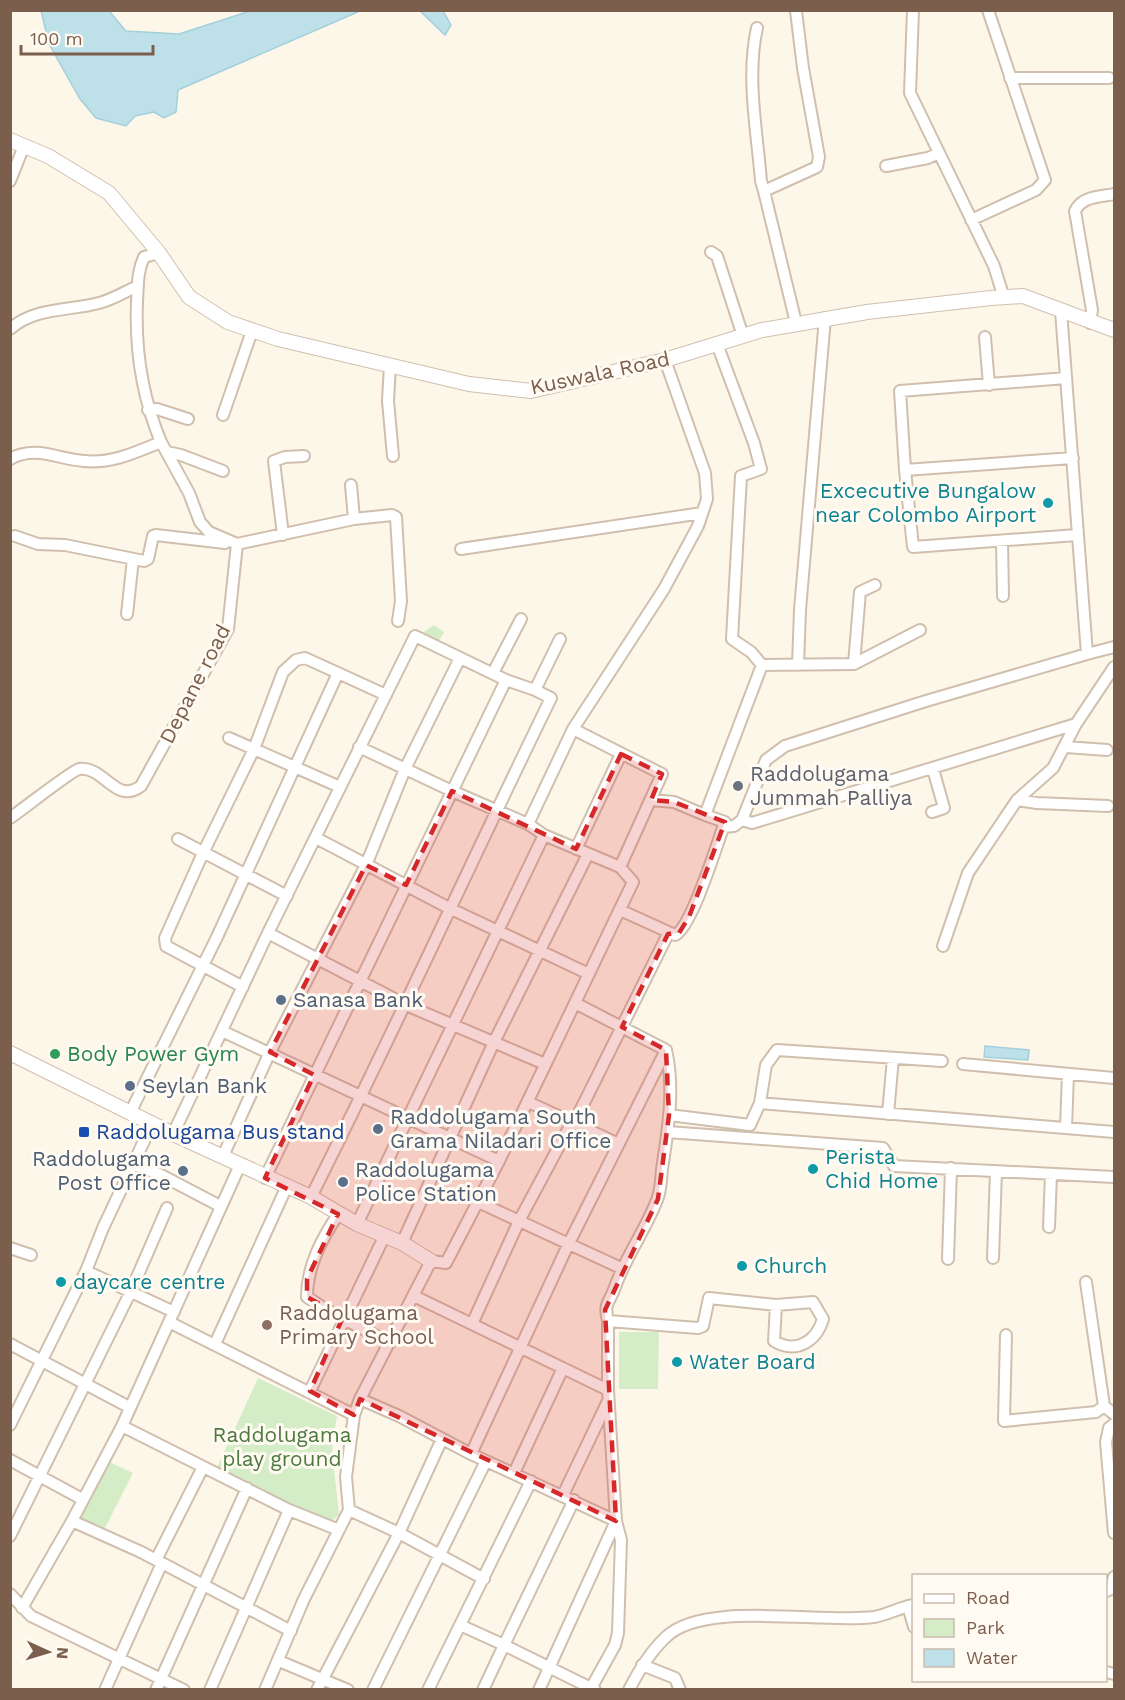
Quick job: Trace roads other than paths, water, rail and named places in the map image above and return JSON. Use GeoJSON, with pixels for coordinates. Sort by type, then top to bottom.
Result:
{"type":"FeatureCollection","features":[{"type":"Feature","properties":{"kind":"street"},"geometry":{"type":"LineString","coordinates":[[913,10],[910,93],[955,181],[994,266],[1004,298]]}},
{"type":"Feature","properties":{"kind":"street"},"geometry":{"type":"LineString","coordinates":[[971,220],[1036,190],[1045,180],[988,10]]}},
{"type":"Feature","properties":{"kind":"street"},"geometry":{"type":"LineString","coordinates":[[764,191],[818,167],[819,157],[802,68],[796,11]]}},
{"type":"Feature","properties":{"kind":"street"},"geometry":{"type":"LineString","coordinates":[[757,28],[752,49],[752,76],[761,181],[796,323]]}},
{"type":"Feature","properties":{"kind":"street"},"geometry":{"type":"LineString","coordinates":[[1010,78],[1109,78]]}},
{"type":"Feature","properties":{"kind":"street","name":"Kuswala Road"},"geometry":{"type":"LineString","coordinates":[[10,140],[84,176],[109,193],[159,253],[189,297],[228,322],[252,331],[469,384],[531,391],[665,360],[743,336],[796,323],[1023,296],[1114,330]]}},
{"type":"Feature","properties":{"kind":"street"},"geometry":{"type":"LineString","coordinates":[[10,181],[24,146]]}},
{"type":"Feature","properties":{"kind":"street"},"geometry":{"type":"LineString","coordinates":[[886,166],[939,153]]}},
{"type":"Feature","properties":{"kind":"street"},"geometry":{"type":"LineString","coordinates":[[1090,322],[1092,309],[1076,211],[1078,206],[1087,199],[1114,194]]}},
{"type":"Feature","properties":{"kind":"street"},"geometry":{"type":"LineString","coordinates":[[711,252],[717,256],[743,336]]}},
{"type":"Feature","properties":{"kind":"street"},"geometry":{"type":"LineString","coordinates":[[159,253],[144,257],[138,269],[136,335],[148,410],[164,447],[189,494],[200,522],[209,532],[237,544]]}},
{"type":"Feature","properties":{"kind":"street"},"geometry":{"type":"LineString","coordinates":[[10,329],[21,319],[45,312],[100,303],[138,286]]}},
{"type":"Feature","properties":{"kind":"street"},"geometry":{"type":"LineString","coordinates":[[1061,311],[1087,654]]}},
{"type":"Feature","properties":{"kind":"street"},"geometry":{"type":"LineString","coordinates":[[798,665],[800,610],[825,318]]}},
{"type":"Feature","properties":{"kind":"street"},"geometry":{"type":"LineString","coordinates":[[223,415],[252,331]]}},
{"type":"Feature","properties":{"kind":"street"},"geometry":{"type":"LineString","coordinates":[[985,337],[989,385]]}},
{"type":"Feature","properties":{"kind":"street"},"geometry":{"type":"LineString","coordinates":[[717,344],[754,443],[760,469],[741,476],[732,639],[750,652],[762,665],[854,664],[920,630]]}},
{"type":"Feature","properties":{"kind":"street"},"geometry":{"type":"LineString","coordinates":[[528,824],[573,729],[664,589],[698,526],[707,499],[705,473],[665,360]]}},
{"type":"Feature","properties":{"kind":"street"},"geometry":{"type":"LineString","coordinates":[[390,364],[388,401],[393,456]]}},
{"type":"Feature","properties":{"kind":"street"},"geometry":{"type":"LineString","coordinates":[[1066,378],[900,391],[905,470],[913,547],[1077,535]]}},
{"type":"Feature","properties":{"kind":"street"},"geometry":{"type":"LineString","coordinates":[[148,410],[158,409],[188,419]]}},
{"type":"Feature","properties":{"kind":"street"},"geometry":{"type":"LineString","coordinates":[[10,459],[20,454],[47,452],[83,461],[115,460],[164,447],[223,471]]}},
{"type":"Feature","properties":{"kind":"street"},"geometry":{"type":"LineString","coordinates":[[283,535],[274,461],[285,457],[304,456]]}},
{"type":"Feature","properties":{"kind":"street"},"geometry":{"type":"LineString","coordinates":[[905,470],[1073,458]]}},
{"type":"Feature","properties":{"kind":"street"},"geometry":{"type":"LineString","coordinates":[[351,485],[354,519]]}},
{"type":"Feature","properties":{"kind":"street"},"geometry":{"type":"LineString","coordinates":[[461,549],[702,513]]}},
{"type":"Feature","properties":{"kind":"street"},"geometry":{"type":"LineString","coordinates":[[15,536],[38,544],[65,545],[133,559],[148,559],[153,536],[156,535],[237,544],[354,519],[392,515],[396,517],[401,601],[398,621]]}},
{"type":"Feature","properties":{"kind":"street"},"geometry":{"type":"LineString","coordinates":[[1002,542],[1003,596]]}},
{"type":"Feature","properties":{"kind":"street","name":"Depane road"},"geometry":{"type":"LineString","coordinates":[[10,818],[77,769],[93,770],[120,791],[134,792],[141,786],[228,628],[237,544]]}},
{"type":"Feature","properties":{"kind":"street"},"geometry":{"type":"LineString","coordinates":[[127,614],[133,559]]}},
{"type":"Feature","properties":{"kind":"street"},"geometry":{"type":"LineString","coordinates":[[854,664],[860,592],[875,585]]}},
{"type":"Feature","properties":{"kind":"street"},"geometry":{"type":"LineString","coordinates":[[493,674],[521,619]]}},
{"type":"Feature","properties":{"kind":"street"},"geometry":{"type":"LineString","coordinates":[[173,1134],[268,933],[415,636],[506,680],[535,690],[551,698],[449,908],[406,1005],[311,1197]]}},
{"type":"Feature","properties":{"kind":"street"},"geometry":{"type":"LineString","coordinates":[[535,690],[560,639]]}},
{"type":"Feature","properties":{"kind":"street"},"geometry":{"type":"LineString","coordinates":[[723,827],[734,826],[742,820],[766,760],[785,746],[926,700],[1114,647]]}},
{"type":"Feature","properties":{"kind":"street"},"geometry":{"type":"LineString","coordinates":[[243,987],[201,967],[166,946],[165,938],[203,853],[254,749],[283,672],[296,660],[305,658],[386,695]]}},
{"type":"Feature","properties":{"kind":"street"},"geometry":{"type":"LineString","coordinates":[[223,1156],[270,1052],[320,960],[366,865],[405,769],[460,658]]}},
{"type":"Feature","properties":{"kind":"street"},"geometry":{"type":"LineString","coordinates":[[705,815],[762,665]]}},
{"type":"Feature","properties":{"kind":"street"},"geometry":{"type":"LineString","coordinates":[[943,946],[968,873],[1017,800],[1053,768],[1077,724],[1114,667]]}},
{"type":"Feature","properties":{"kind":"street"},"geometry":{"type":"LineString","coordinates":[[130,1113],[230,908],[338,673]]}},
{"type":"Feature","properties":{"kind":"street"},"geometry":{"type":"LineString","coordinates":[[265,1178],[506,680]]}},
{"type":"Feature","properties":{"kind":"street"},"geometry":{"type":"LineString","coordinates":[[742,820],[752,823],[1077,724]]}},
{"type":"Feature","properties":{"kind":"street"},"geometry":{"type":"LineString","coordinates":[[573,729],[662,774],[620,867]]}},
{"type":"Feature","properties":{"kind":"street"},"geometry":{"type":"LineString","coordinates":[[229,738],[340,787]]}},
{"type":"Feature","properties":{"kind":"street"},"geometry":{"type":"LineString","coordinates":[[10,1053],[152,1124],[265,1178],[311,1197],[357,1224],[402,1244],[431,1261],[446,1263],[528,1102],[633,882],[620,867],[544,835],[528,824],[360,747]]}},
{"type":"Feature","properties":{"kind":"street"},"geometry":{"type":"LineString","coordinates":[[1066,747],[1107,750]]}},
{"type":"Feature","properties":{"kind":"street"},"geometry":{"type":"LineString","coordinates":[[576,849],[621,754]]}},
{"type":"Feature","properties":{"kind":"street"},"geometry":{"type":"LineString","coordinates":[[932,812],[944,808],[933,769]]}},
{"type":"Feature","properties":{"kind":"street"},"geometry":{"type":"LineString","coordinates":[[620,910],[668,934],[679,933],[689,917],[725,822],[674,802],[651,800]]}},
{"type":"Feature","properties":{"kind":"street"},"geometry":{"type":"LineString","coordinates":[[1017,800],[1108,806]]}},
{"type":"Feature","properties":{"kind":"street"},"geometry":{"type":"LineString","coordinates":[[357,1224],[451,1024],[500,932],[544,835]]}},
{"type":"Feature","properties":{"kind":"street"},"geometry":{"type":"LineString","coordinates":[[316,838],[449,908],[589,974]]}},
{"type":"Feature","properties":{"kind":"street"},"geometry":{"type":"LineString","coordinates":[[178,839],[287,896]]}},
{"type":"Feature","properties":{"kind":"street"},"geometry":{"type":"LineString","coordinates":[[402,1244],[494,1042],[588,854]]}},
{"type":"Feature","properties":{"kind":"street"},"geometry":{"type":"LineString","coordinates":[[268,933],[406,1005],[545,1064]]}},
{"type":"Feature","properties":{"kind":"street"},"geometry":{"type":"LineString","coordinates":[[472,1324],[519,1221],[573,1123],[668,934]]}},
{"type":"Feature","properties":{"kind":"street"},"geometry":{"type":"LineString","coordinates":[[575,1003],[666,1050]]}},
{"type":"Feature","properties":{"kind":"street"},"geometry":{"type":"LineString","coordinates":[[222,1031],[499,1161]]}},
{"type":"Feature","properties":{"kind":"street"},"geometry":{"type":"LineString","coordinates":[[460,1625],[550,1666],[592,1689],[615,1645],[618,1633],[621,1540],[615,1521],[608,1321],[605,1310],[608,1299],[615,1290],[621,1268],[658,1199],[669,1115],[669,1064],[666,1050]]}},
{"type":"Feature","properties":{"kind":"street"},"geometry":{"type":"LineString","coordinates":[[471,1454],[568,1245],[666,1050]]}},
{"type":"Feature","properties":{"kind":"street"},"geometry":{"type":"LineString","coordinates":[[669,1115],[750,1125],[760,1103],[766,1065],[777,1050],[942,1061]]}},
{"type":"Feature","properties":{"kind":"street"},"geometry":{"type":"LineString","coordinates":[[888,1114],[893,1058]]}},
{"type":"Feature","properties":{"kind":"street"},"geometry":{"type":"LineString","coordinates":[[963,1064],[1114,1078]]}},
{"type":"Feature","properties":{"kind":"street"},"geometry":{"type":"LineString","coordinates":[[1066,1128],[1068,1074]]}},
{"type":"Feature","properties":{"kind":"street"},"geometry":{"type":"LineString","coordinates":[[528,1102],[619,1144]]}},
{"type":"Feature","properties":{"kind":"street"},"geometry":{"type":"LineString","coordinates":[[760,1103],[1114,1132]]}},
{"type":"Feature","properties":{"kind":"street"},"geometry":{"type":"LineString","coordinates":[[10,1425],[86,1271],[103,1228],[152,1124]]}},
{"type":"Feature","properties":{"kind":"street"},"geometry":{"type":"LineString","coordinates":[[668,1132],[883,1148],[894,1166],[1114,1177]]}},
{"type":"Feature","properties":{"kind":"street"},"geometry":{"type":"LineString","coordinates":[[133,1164],[159,1174],[220,1206]]}},
{"type":"Feature","properties":{"kind":"street"},"geometry":{"type":"LineString","coordinates":[[22,1608],[72,1521],[122,1426],[240,1165]]}},
{"type":"Feature","properties":{"kind":"street"},"geometry":{"type":"LineString","coordinates":[[948,1259],[951,1168]]}},
{"type":"Feature","properties":{"kind":"street"},"geometry":{"type":"LineString","coordinates":[[993,1258],[996,1171]]}},
{"type":"Feature","properties":{"kind":"street"},"geometry":{"type":"LineString","coordinates":[[1048,1227],[1051,1174]]}},
{"type":"Feature","properties":{"kind":"street"},"geometry":{"type":"LineString","coordinates":[[215,1344],[287,1186]]}},
{"type":"Feature","properties":{"kind":"street"},"geometry":{"type":"LineString","coordinates":[[478,1202],[621,1268]]}},
{"type":"Feature","properties":{"kind":"street"},"geometry":{"type":"LineString","coordinates":[[10,1536],[42,1477],[131,1291],[167,1208]]}},
{"type":"Feature","properties":{"kind":"street"},"geometry":{"type":"LineString","coordinates":[[339,1213],[326,1233],[307,1279],[307,1297],[390,1343]]}},
{"type":"Feature","properties":{"kind":"street"},"geometry":{"type":"LineString","coordinates":[[310,1391],[384,1237]]}},
{"type":"Feature","properties":{"kind":"street"},"geometry":{"type":"LineString","coordinates":[[10,1248],[32,1256]]}},
{"type":"Feature","properties":{"kind":"street"},"geometry":{"type":"LineString","coordinates":[[265,1689],[304,1599],[349,1510],[346,1477],[354,1415],[360,1399],[431,1261]]}},
{"type":"Feature","properties":{"kind":"street"},"geometry":{"type":"LineString","coordinates":[[86,1271],[131,1291],[246,1363],[310,1391],[354,1415]]}},
{"type":"Feature","properties":{"kind":"street"},"geometry":{"type":"LineString","coordinates":[[1086,1282],[1104,1406],[1114,1414]]}},
{"type":"Feature","properties":{"kind":"street"},"geometry":{"type":"LineString","coordinates":[[414,1296],[563,1368],[609,1394]]}},
{"type":"Feature","properties":{"kind":"street"},"geometry":{"type":"LineString","coordinates":[[608,1321],[698,1328],[703,1326],[708,1298],[776,1305],[813,1302],[823,1319],[819,1331],[800,1347],[784,1347],[774,1341],[776,1305]]}},
{"type":"Feature","properties":{"kind":"street"},"geometry":{"type":"LineString","coordinates":[[1006,1335],[1004,1420],[1096,1412],[1104,1406]]}},
{"type":"Feature","properties":{"kind":"street"},"geometry":{"type":"LineString","coordinates":[[10,1344],[129,1407]]}},
{"type":"Feature","properties":{"kind":"street"},"geometry":{"type":"LineString","coordinates":[[514,1473],[563,1368]]}},
{"type":"Feature","properties":{"kind":"street"},"geometry":{"type":"LineString","coordinates":[[563,1495],[609,1394]]}},
{"type":"Feature","properties":{"kind":"street"},"geometry":{"type":"LineString","coordinates":[[360,1399],[615,1521]]}},
{"type":"Feature","properties":{"kind":"street"},"geometry":{"type":"LineString","coordinates":[[1114,1424],[1109,1428],[1106,1442],[1114,1533]]}},
{"type":"Feature","properties":{"kind":"street"},"geometry":{"type":"LineString","coordinates":[[122,1426],[289,1510],[339,1530]]}},
{"type":"Feature","properties":{"kind":"street"},"geometry":{"type":"LineString","coordinates":[[317,1689],[399,1533],[442,1439]]}},
{"type":"Feature","properties":{"kind":"street"},"geometry":{"type":"LineString","coordinates":[[10,1460],[82,1499]]}},
{"type":"Feature","properties":{"kind":"street"},"geometry":{"type":"LineString","coordinates":[[373,1689],[486,1461]]}},
{"type":"Feature","properties":{"kind":"street"},"geometry":{"type":"LineString","coordinates":[[105,1689],[202,1467]]}},
{"type":"Feature","properties":{"kind":"street"},"geometry":{"type":"LineString","coordinates":[[428,1689],[531,1481]]}},
{"type":"Feature","properties":{"kind":"street"},"geometry":{"type":"LineString","coordinates":[[156,1689],[247,1488]]}},
{"type":"Feature","properties":{"kind":"street"},"geometry":{"type":"LineString","coordinates":[[483,1689],[574,1500]]}},
{"type":"Feature","properties":{"kind":"street"},"geometry":{"type":"LineString","coordinates":[[210,1689],[249,1607],[289,1510]]}},
{"type":"Feature","properties":{"kind":"street"},"geometry":{"type":"LineString","coordinates":[[349,1510],[399,1533],[484,1579]]}},
{"type":"Feature","properties":{"kind":"street"},"geometry":{"type":"LineString","coordinates":[[72,1521],[159,1561],[291,1631]]}},
{"type":"Feature","properties":{"kind":"street"},"geometry":{"type":"LineString","coordinates":[[539,1689],[615,1521]]}},
{"type":"Feature","properties":{"kind":"street"},"geometry":{"type":"LineString","coordinates":[[1107,1591],[1111,1589],[1114,1577]]}},
{"type":"Feature","properties":{"kind":"street"},"geometry":{"type":"LineString","coordinates":[[10,1594],[31,1616],[184,1689]]}},
{"type":"Feature","properties":{"kind":"street"},"geometry":{"type":"LineString","coordinates":[[629,1689],[642,1665],[667,1635],[688,1623],[715,1617],[875,1617],[911,1605]]}},
{"type":"Feature","properties":{"kind":"street"},"geometry":{"type":"LineString","coordinates":[[279,1661],[348,1689]]}},
{"type":"Feature","properties":{"kind":"street"},"geometry":{"type":"LineString","coordinates":[[642,1665],[675,1678],[680,1689]]}},
{"type":"Feature","properties":{"kind":"water"},"geometry":{"type":"Polygon","coordinates":[[[41,11],[109,11],[126,31],[179,34],[250,11],[360,11],[178,90],[176,112],[164,118],[154,112],[135,116],[126,126],[96,118],[80,99],[49,44],[41,11]]]}},
{"type":"Feature","properties":{"kind":"water"},"geometry":{"type":"Polygon","coordinates":[[[420,11],[443,11],[451,25],[445,35],[420,11]]]}},
{"type":"Feature","properties":{"kind":"water"},"geometry":{"type":"Polygon","coordinates":[[[985,1046],[1029,1050],[1028,1060],[984,1057],[985,1046]]]}},
{"type":"Feature","properties":{"kind":"place","name":"Excecutive Bungalow near Colombo Airport"},"geometry":{"type":"Point","coordinates":[1048,503]}},
{"type":"Feature","properties":{"kind":"place","name":"Raddolugama Jummah Palliya"},"geometry":{"type":"Point","coordinates":[738,786]}},
{"type":"Feature","properties":{"kind":"place","name":"Sanasa Bank"},"geometry":{"type":"Point","coordinates":[281,1000]}},
{"type":"Feature","properties":{"kind":"place","name":"Body Power Gym"},"geometry":{"type":"Point","coordinates":[55,1054]}},
{"type":"Feature","properties":{"kind":"place","name":"Seylan Bank"},"geometry":{"type":"Point","coordinates":[130,1086]}},
{"type":"Feature","properties":{"kind":"place","name":"Raddolugama South Grama Niladari Office"},"geometry":{"type":"Point","coordinates":[378,1129]}},
{"type":"Feature","properties":{"kind":"place","name":"Raddolugama Bus stand"},"geometry":{"type":"Point","coordinates":[84,1132]}},
{"type":"Feature","properties":{"kind":"place","name":"Perista Chid Home"},"geometry":{"type":"Point","coordinates":[813,1169]}},
{"type":"Feature","properties":{"kind":"place","name":"Raddolugama Post Office"},"geometry":{"type":"Point","coordinates":[183,1171]}},
{"type":"Feature","properties":{"kind":"place","name":"Raddolugama Police Station"},"geometry":{"type":"Point","coordinates":[343,1182]}},
{"type":"Feature","properties":{"kind":"place","name":"Church"},"geometry":{"type":"Point","coordinates":[742,1266]}},
{"type":"Feature","properties":{"kind":"place","name":"daycare centre"},"geometry":{"type":"Point","coordinates":[61,1282]}},
{"type":"Feature","properties":{"kind":"place","name":"Raddolugama Primary School"},"geometry":{"type":"Point","coordinates":[267,1325]}},
{"type":"Feature","properties":{"kind":"place","name":"Water Board"},"geometry":{"type":"Point","coordinates":[677,1362]}},
{"type":"Feature","properties":{"kind":"park label","name":"Raddolugama play ground"},"geometry":{"type":"Point","coordinates":[282,1447]}}]}
